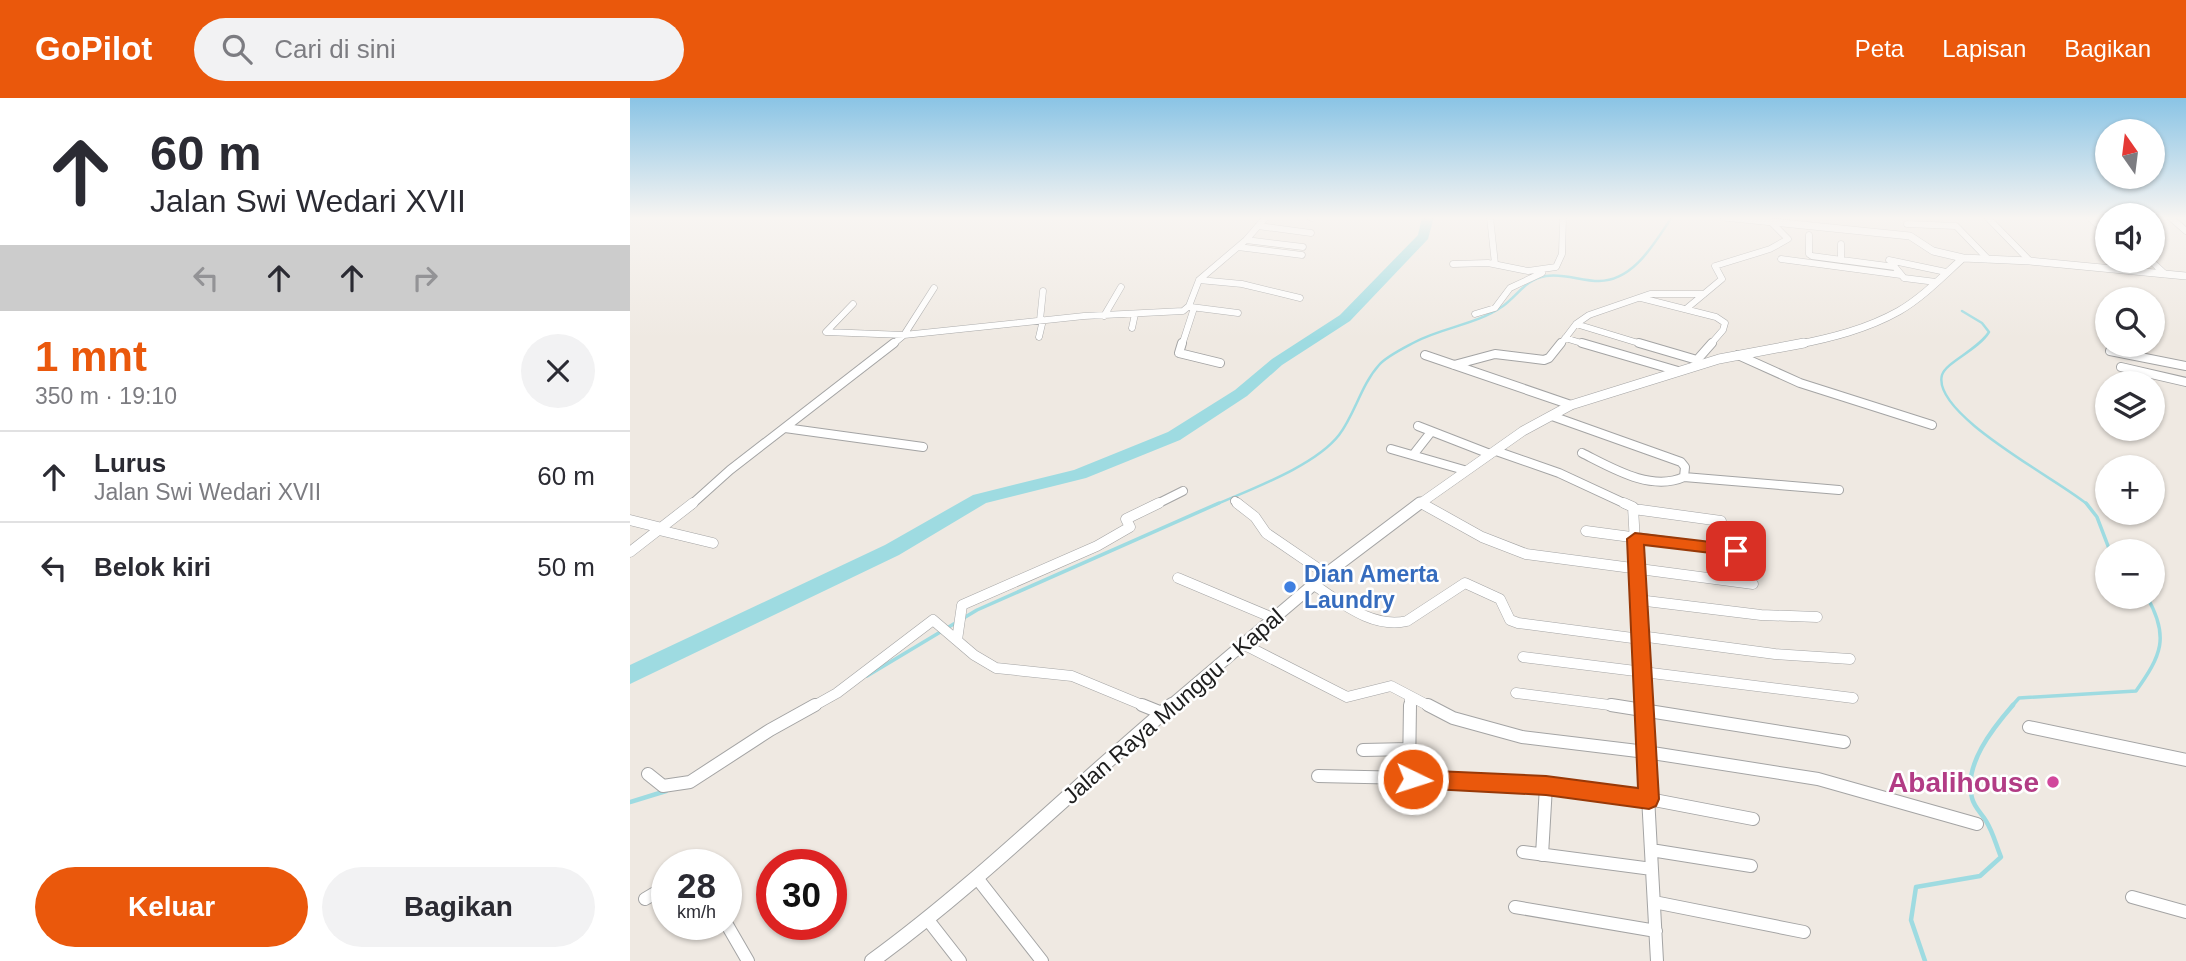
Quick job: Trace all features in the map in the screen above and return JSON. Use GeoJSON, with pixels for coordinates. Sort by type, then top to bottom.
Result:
{"type":"FeatureCollection","features":[{"type":"Feature","properties":{"kind":"street"},"geometry":{"type":"LineString","coordinates":[[1220,363],[1179,353],[1199,280],[1224,257]]}},
{"type":"Feature","properties":{"kind":"street"},"geometry":{"type":"LineString","coordinates":[[1494,257],[1494,264]]}},
{"type":"Feature","properties":{"kind":"street"},"geometry":{"type":"LineString","coordinates":[[1475,314],[1495,308],[1510,288],[1546,270],[1560,261],[1560,257]]}},
{"type":"Feature","properties":{"kind":"street"},"geometry":{"type":"LineString","coordinates":[[1686,309],[1722,279],[1715,266],[1733,257]]}},
{"type":"Feature","properties":{"kind":"street"},"geometry":{"type":"LineString","coordinates":[[1820,257],[1895,267],[1901,275]]}},
{"type":"Feature","properties":{"kind":"street"},"geometry":{"type":"LineString","coordinates":[[1960,257],[2186,276]]}},
{"type":"Feature","properties":{"kind":"street"},"geometry":{"type":"LineString","coordinates":[[2026,257],[2030,261]]}},
{"type":"Feature","properties":{"kind":"street"},"geometry":{"type":"LineString","coordinates":[[1781,258],[1936,282]]}},
{"type":"Feature","properties":{"kind":"street"},"geometry":{"type":"LineString","coordinates":[[1870,258],[1913,263],[1946,272]]}},
{"type":"Feature","properties":{"kind":"street","name":"Jalan Raya Munggu - Kapal"},"geometry":{"type":"LineString","coordinates":[[872,961],[928,920],[1326,574],[1464,470],[1571,405],[1697,363],[1835,337],[1862,328],[1899,311],[1963,258]]}},
{"type":"Feature","properties":{"kind":"street"},"geometry":{"type":"LineString","coordinates":[[1453,264],[1494,264],[1520,271],[1546,270]]}},
{"type":"Feature","properties":{"kind":"street"},"geometry":{"type":"LineString","coordinates":[[1199,280],[1242,285],[1300,298]]}},
{"type":"Feature","properties":{"kind":"street"},"geometry":{"type":"LineString","coordinates":[[1104,316],[1121,287]]}},
{"type":"Feature","properties":{"kind":"street"},"geometry":{"type":"LineString","coordinates":[[630,552],[730,470],[904,335],[934,288]]}},
{"type":"Feature","properties":{"kind":"street"},"geometry":{"type":"LineString","coordinates":[[1039,337],[1043,291]]}},
{"type":"Feature","properties":{"kind":"street"},"geometry":{"type":"LineString","coordinates":[[1454,365],[1496,354],[1544,360],[1549,358],[1576,324],[1589,315],[1653,293],[1704,294]]}},
{"type":"Feature","properties":{"kind":"street"},"geometry":{"type":"LineString","coordinates":[[1576,324],[1697,363],[1723,330],[1725,323],[1716,317],[1640,297]]}},
{"type":"Feature","properties":{"kind":"street"},"geometry":{"type":"LineString","coordinates":[[853,304],[825,332],[904,335],[1041,320],[1175,312],[1192,307],[1238,313]]}},
{"type":"Feature","properties":{"kind":"street"},"geometry":{"type":"LineString","coordinates":[[1132,328],[1135,314]]}},
{"type":"Feature","properties":{"kind":"street"},"geometry":{"type":"LineString","coordinates":[[1564,338],[1678,371]]}},
{"type":"Feature","properties":{"kind":"street"},"geometry":{"type":"LineString","coordinates":[[1425,355],[1571,405]]}},
{"type":"Feature","properties":{"kind":"street"},"geometry":{"type":"LineString","coordinates":[[1738,355],[1800,383],[1932,425]]}},
{"type":"Feature","properties":{"kind":"street"},"geometry":{"type":"LineString","coordinates":[[2140,357],[2186,366]]}},
{"type":"Feature","properties":{"kind":"street"},"geometry":{"type":"LineString","coordinates":[[2121,368],[2186,382]]}},
{"type":"Feature","properties":{"kind":"street"},"geometry":{"type":"LineString","coordinates":[[1552,416],[1681,462],[1685,467],[1684,477]]}},
{"type":"Feature","properties":{"kind":"street"},"geometry":{"type":"LineString","coordinates":[[1418,426],[1493,452],[1633,507],[1721,521]]}},
{"type":"Feature","properties":{"kind":"street"},"geometry":{"type":"LineString","coordinates":[[785,428],[923,447]]}},
{"type":"Feature","properties":{"kind":"street"},"geometry":{"type":"LineString","coordinates":[[1413,455],[1432,432]]}},
{"type":"Feature","properties":{"kind":"street"},"geometry":{"type":"LineString","coordinates":[[1391,449],[1464,470]]}},
{"type":"Feature","properties":{"kind":"street"},"geometry":{"type":"LineString","coordinates":[[1582,453],[1642,479],[1671,482],[1684,477],[1839,490]]}},
{"type":"Feature","properties":{"kind":"street"},"geometry":{"type":"LineString","coordinates":[[955,637],[961,621],[962,605],[1097,546],[1130,527],[1126,519],[1183,491]]}},
{"type":"Feature","properties":{"kind":"street"},"geometry":{"type":"LineString","coordinates":[[1235,501],[1255,517],[1266,533],[1326,574]]}},
{"type":"Feature","properties":{"kind":"street"},"geometry":{"type":"LineString","coordinates":[[1421,503],[1507,549],[1551,558],[1753,584]]}},
{"type":"Feature","properties":{"kind":"street"},"geometry":{"type":"LineString","coordinates":[[1633,507],[1657,961]]}},
{"type":"Feature","properties":{"kind":"street"},"geometry":{"type":"LineString","coordinates":[[630,520],[713,543]]}},
{"type":"Feature","properties":{"kind":"street"},"geometry":{"type":"LineString","coordinates":[[1586,531],[1736,551]]}},
{"type":"Feature","properties":{"kind":"street"},"geometry":{"type":"LineString","coordinates":[[1178,578],[1273,618]]}},
{"type":"Feature","properties":{"kind":"street"},"geometry":{"type":"LineString","coordinates":[[1314,584],[1384,624],[1399,625],[1420,614],[1458,585],[1468,583],[1500,599],[1510,620],[1518,623],[1774,654],[1850,659]]}},
{"type":"Feature","properties":{"kind":"street"},"geometry":{"type":"LineString","coordinates":[[1638,600],[1761,615],[1817,617]]}},
{"type":"Feature","properties":{"kind":"street"},"geometry":{"type":"LineString","coordinates":[[648,774],[663,786],[690,782],[770,730],[837,693],[930,622],[938,623],[974,655],[996,668],[1072,677],[1163,713]]}},
{"type":"Feature","properties":{"kind":"street"},"geometry":{"type":"LineString","coordinates":[[1243,644],[1347,697],[1360,697],[1387,685],[1453,718],[1483,728],[1522,737],[1646,751],[1818,779],[1977,824]]}},
{"type":"Feature","properties":{"kind":"street"},"geometry":{"type":"LineString","coordinates":[[1523,657],[1853,698]]}},
{"type":"Feature","properties":{"kind":"street"},"geometry":{"type":"LineString","coordinates":[[1516,693],[1644,709],[1844,742]]}},
{"type":"Feature","properties":{"kind":"street"},"geometry":{"type":"LineString","coordinates":[[1410,696],[1411,778]]}},
{"type":"Feature","properties":{"kind":"street"},"geometry":{"type":"LineString","coordinates":[[2029,727],[2186,760]]}},
{"type":"Feature","properties":{"kind":"street"},"geometry":{"type":"LineString","coordinates":[[1363,750],[1410,749]]}},
{"type":"Feature","properties":{"kind":"street"},"geometry":{"type":"LineString","coordinates":[[1318,776],[1546,786],[1649,799],[1753,819]]}},
{"type":"Feature","properties":{"kind":"street"},"geometry":{"type":"LineString","coordinates":[[1542,855],[1546,786]]}},
{"type":"Feature","properties":{"kind":"street"},"geometry":{"type":"LineString","coordinates":[[1651,850],[1751,866]]}},
{"type":"Feature","properties":{"kind":"street"},"geometry":{"type":"LineString","coordinates":[[1523,852],[1652,869]]}},
{"type":"Feature","properties":{"kind":"street"},"geometry":{"type":"LineString","coordinates":[[977,878],[1042,961]]}},
{"type":"Feature","properties":{"kind":"street"},"geometry":{"type":"LineString","coordinates":[[645,899],[651,895]]}},
{"type":"Feature","properties":{"kind":"street"},"geometry":{"type":"LineString","coordinates":[[2132,897],[2186,912]]}},
{"type":"Feature","properties":{"kind":"street"},"geometry":{"type":"LineString","coordinates":[[1654,902],[1804,932]]}},
{"type":"Feature","properties":{"kind":"street"},"geometry":{"type":"LineString","coordinates":[[1515,906],[1656,931]]}},
{"type":"Feature","properties":{"kind":"street"},"geometry":{"type":"LineString","coordinates":[[928,920],[960,961]]}},
{"type":"Feature","properties":{"kind":"street"},"geometry":{"type":"LineString","coordinates":[[736,940],[748,961]]}},
{"type":"Feature","properties":{"kind":"waterway"},"geometry":{"type":"LineString","coordinates":[[630,675],[892,550],[980,499],[1080,474],[1174,436],[1241,393],[1277,362],[1345,318],[1404,257]]}},
{"type":"Feature","properties":{"kind":"waterway"},"geometry":{"type":"LineString","coordinates":[[1215,505],[1282,476],[1315,457],[1328,446],[1345,427],[1373,373],[1391,355],[1426,337],[1493,312],[1539,278],[1559,276],[1599,281],[1611,279],[1623,275],[1643,257]]}},
{"type":"Feature","properties":{"kind":"waterway"},"geometry":{"type":"LineString","coordinates":[[1962,311],[1982,323],[1989,332],[1945,370],[1942,375],[1944,391],[1956,409],[1976,427],[2087,504]]}},
{"type":"Feature","properties":{"kind":"waterway"},"geometry":{"type":"LineString","coordinates":[[867,676],[977,610],[1219,503]]}},
{"type":"Feature","properties":{"kind":"waterway"},"geometry":{"type":"LineString","coordinates":[[2087,504],[2097,517],[2105,539]]}},
{"type":"Feature","properties":{"kind":"waterway"},"geometry":{"type":"LineString","coordinates":[[2011,707],[2019,698],[2136,691],[2152,667],[2160,646],[2159,624],[2153,609]]}},
{"type":"Feature","properties":{"kind":"waterway"},"geometry":{"type":"LineString","coordinates":[[1925,961],[1911,920],[1916,887],[1980,876],[2001,857],[1988,825],[1973,801],[1970,785],[1982,748],[2013,705]]}},
{"type":"Feature","properties":{"kind":"waterway"},"geometry":{"type":"LineString","coordinates":[[630,802],[666,791]]}},
{"type":"Feature","properties":{"kind":"place","name":"Dian Amerta Laundry"},"geometry":{"type":"Point","coordinates":[1290,587]}},
{"type":"Feature","properties":{"kind":"place","name":"Abalihouse"},"geometry":{"type":"Point","coordinates":[2053,782]}},
{"type":"Feature","properties":{"kind":"route"},"geometry":{"type":"LineString","coordinates":[[1413,779],[1546,786],[1649,799],[1635,539],[1736,551]]}}]}
